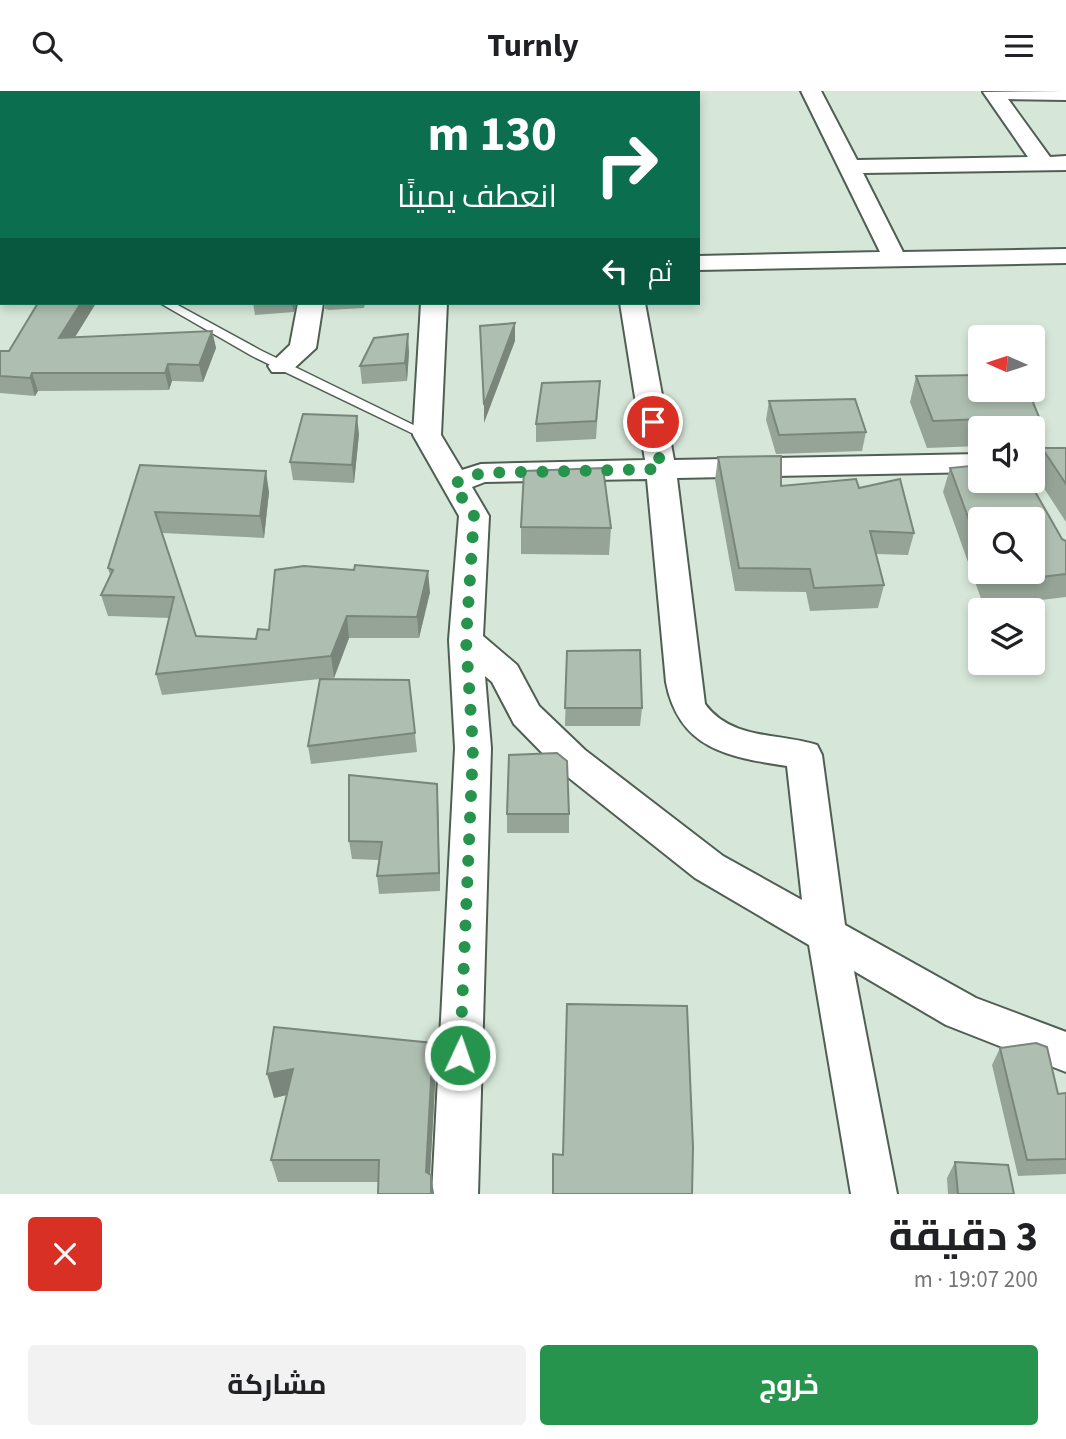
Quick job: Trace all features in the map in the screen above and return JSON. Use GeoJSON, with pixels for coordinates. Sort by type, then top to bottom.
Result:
{"type":"FeatureCollection","features":[{"type":"Feature","properties":{"kind":"street"},"geometry":{"type":"LineString","coordinates":[[811,91],[895,259]]}},
{"type":"Feature","properties":{"kind":"street"},"geometry":{"type":"LineString","coordinates":[[1043,163],[993,92],[1066,94]]}},
{"type":"Feature","properties":{"kind":"street"},"geometry":{"type":"LineString","coordinates":[[850,167],[1066,163]]}},
{"type":"Feature","properties":{"kind":"street"},"geometry":{"type":"LineString","coordinates":[[700,263],[1066,256]]}},
{"type":"Feature","properties":{"kind":"street"},"geometry":{"type":"LineString","coordinates":[[281,366],[303,348],[310,305]]}},
{"type":"Feature","properties":{"kind":"street"},"geometry":{"type":"LineString","coordinates":[[434,305],[426,435],[474,516],[466,640],[473,748],[455,1194]]}},
{"type":"Feature","properties":{"kind":"street"},"geometry":{"type":"LineString","coordinates":[[632,305],[661,469],[683,682],[689,708],[708,730],[732,741],[804,755],[827,934],[874,1194]]}},
{"type":"Feature","properties":{"kind":"street"},"geometry":{"type":"LineString","coordinates":[[453,484],[481,473],[968,463]]}},
{"type":"Feature","properties":{"kind":"street"},"geometry":{"type":"LineString","coordinates":[[466,640],[505,674],[526,715],[572,760],[608,791],[709,867],[961,1012],[1066,1052]]}},
{"type":"Feature","properties":{"kind":"lane"},"geometry":{"type":"LineString","coordinates":[[170,305],[281,366],[426,435]]}},
{"type":"Feature","properties":{"kind":"building"},"geometry":{"type":"Polygon","coordinates":[[[37,305],[80,305],[59,338],[212,331],[199,365],[168,364],[165,373],[32,373],[30,378],[0,376],[0,351],[9,351],[37,305]]]}},
{"type":"Feature","properties":{"kind":"building"},"geometry":{"type":"Polygon","coordinates":[[[515,323],[484,405],[480,326],[515,323]]]}},
{"type":"Feature","properties":{"kind":"building"},"geometry":{"type":"Polygon","coordinates":[[[408,334],[405,363],[360,366],[374,338],[408,334]]]}},
{"type":"Feature","properties":{"kind":"building"},"geometry":{"type":"Polygon","coordinates":[[[968,375],[968,403],[1033,403],[1039,416],[968,416],[968,420],[933,421],[916,376],[968,375]]]}},
{"type":"Feature","properties":{"kind":"building"},"geometry":{"type":"Polygon","coordinates":[[[600,381],[596,421],[536,424],[542,383],[600,381]]]}},
{"type":"Feature","properties":{"kind":"building"},"geometry":{"type":"Polygon","coordinates":[[[855,399],[866,432],[779,435],[769,401],[855,399]]]}},
{"type":"Feature","properties":{"kind":"building"},"geometry":{"type":"Polygon","coordinates":[[[303,414],[357,416],[352,465],[290,462],[303,414]]]}},
{"type":"Feature","properties":{"kind":"building"},"geometry":{"type":"Polygon","coordinates":[[[1045,448],[1066,448],[1066,484],[1045,452],[1045,448]]]}},
{"type":"Feature","properties":{"kind":"building"},"geometry":{"type":"Polygon","coordinates":[[[781,456],[781,486],[856,479],[859,488],[900,479],[914,533],[870,531],[884,585],[814,588],[810,569],[739,568],[718,457],[781,456]]]}},
{"type":"Feature","properties":{"kind":"building"},"geometry":{"type":"Polygon","coordinates":[[[140,465],[266,471],[260,516],[155,512],[196,636],[256,639],[258,629],[269,630],[275,570],[304,566],[354,570],[355,565],[428,571],[417,617],[347,616],[331,656],[156,674],[174,597],[101,595],[113,570],[108,568],[140,465]]]}},
{"type":"Feature","properties":{"kind":"building"},"geometry":{"type":"Polygon","coordinates":[[[968,466],[968,493],[1036,493],[1044,507],[968,507],[968,517],[950,468],[968,466]]]}},
{"type":"Feature","properties":{"kind":"building"},"geometry":{"type":"Polygon","coordinates":[[[603,468],[611,528],[521,527],[524,471],[603,468]]]}},
{"type":"Feature","properties":{"kind":"building"},"geometry":{"type":"Polygon","coordinates":[[[1045,509],[1062,539],[1066,541],[1066,574],[1045,577],[1045,509]]]}},
{"type":"Feature","properties":{"kind":"building"},"geometry":{"type":"Polygon","coordinates":[[[640,650],[642,708],[565,708],[567,651],[640,650]]]}},
{"type":"Feature","properties":{"kind":"building"},"geometry":{"type":"Polygon","coordinates":[[[320,679],[409,680],[415,733],[308,746],[320,679]]]}},
{"type":"Feature","properties":{"kind":"building"},"geometry":{"type":"Polygon","coordinates":[[[557,753],[567,761],[569,814],[507,814],[509,755],[557,753]]]}},
{"type":"Feature","properties":{"kind":"building"},"geometry":{"type":"Polygon","coordinates":[[[349,775],[437,784],[439,873],[377,876],[382,842],[349,841],[349,775]]]}},
{"type":"Feature","properties":{"kind":"building"},"geometry":{"type":"Polygon","coordinates":[[[567,1004],[687,1006],[693,1147],[692,1194],[553,1194],[553,1154],[563,1155],[567,1004]]]}},
{"type":"Feature","properties":{"kind":"building"},"geometry":{"type":"Polygon","coordinates":[[[274,1027],[433,1043],[426,1172],[431,1175],[431,1194],[378,1194],[379,1160],[271,1160],[293,1069],[267,1074],[274,1027]]]}},
{"type":"Feature","properties":{"kind":"building"},"geometry":{"type":"Polygon","coordinates":[[[1036,1043],[1047,1047],[1058,1094],[1066,1093],[1066,1159],[1027,1160],[1000,1048],[1036,1043]]]}},
{"type":"Feature","properties":{"kind":"building"},"geometry":{"type":"Polygon","coordinates":[[[955,1162],[1008,1165],[1014,1194],[958,1194],[955,1162]]]}},
{"type":"Feature","properties":{"kind":"route"},"geometry":{"type":"LineString","coordinates":[[460,1055],[473,748],[466,640],[474,516],[453,484],[481,473],[661,469],[653,422]]}}]}
